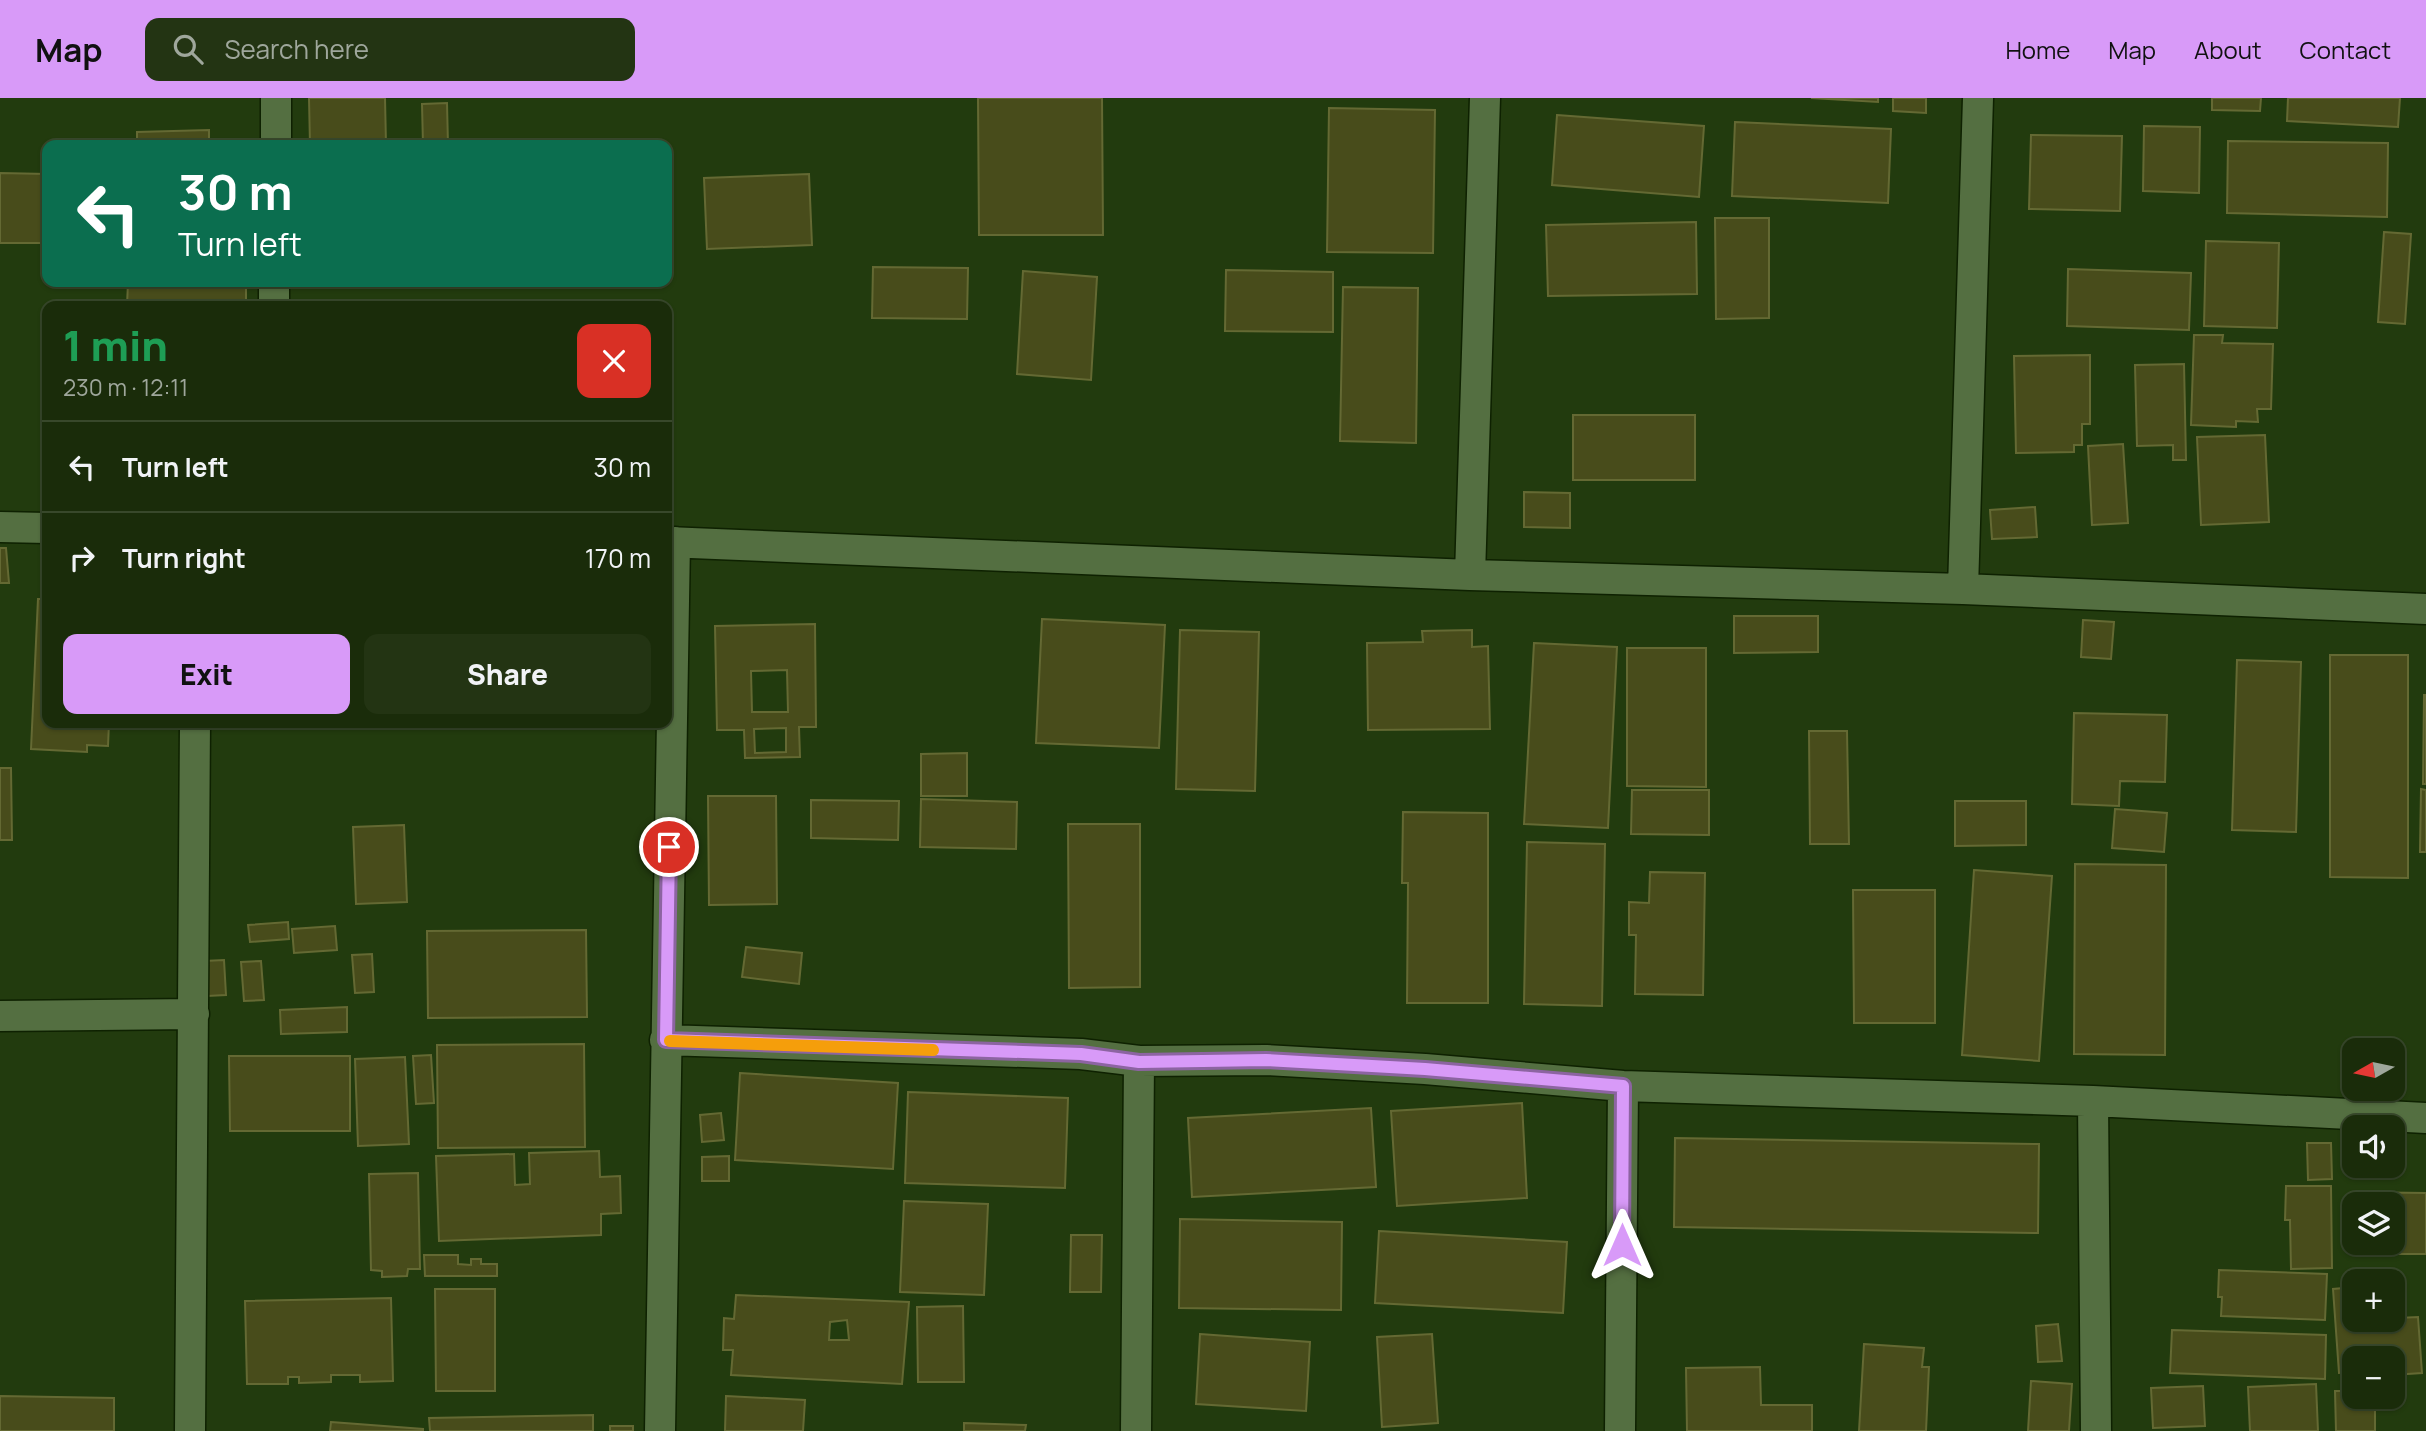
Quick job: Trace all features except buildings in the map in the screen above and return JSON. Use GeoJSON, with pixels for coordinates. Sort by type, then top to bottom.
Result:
{"type":"FeatureCollection","features":[{"type":"Feature","properties":{"kind":"street"},"geometry":{"type":"LineString","coordinates":[[276,98],[276,140]]}},
{"type":"Feature","properties":{"kind":"street"},"geometry":{"type":"LineString","coordinates":[[1470,575],[1485,98]]}},
{"type":"Feature","properties":{"kind":"street"},"geometry":{"type":"LineString","coordinates":[[1963,589],[1979,98]]}},
{"type":"Feature","properties":{"kind":"street"},"geometry":{"type":"LineString","coordinates":[[0,527],[42,528]]}},
{"type":"Feature","properties":{"kind":"street"},"geometry":{"type":"LineString","coordinates":[[672,542],[1470,575],[1963,589],[2426,609]]}},
{"type":"Feature","properties":{"kind":"street"},"geometry":{"type":"LineString","coordinates":[[190,1431],[195,728]]}},
{"type":"Feature","properties":{"kind":"street"},"geometry":{"type":"LineString","coordinates":[[660,1431],[669,728]]}},
{"type":"Feature","properties":{"kind":"street"},"geometry":{"type":"LineString","coordinates":[[0,1016],[194,1014]]}},
{"type":"Feature","properties":{"kind":"street"},"geometry":{"type":"LineString","coordinates":[[666,1040],[1081,1054],[1139,1062],[1266,1060],[1425,1069],[1623,1086],[2093,1101],[2426,1118]]}},
{"type":"Feature","properties":{"kind":"street"},"geometry":{"type":"LineString","coordinates":[[1136,1431],[1139,1062]]}},
{"type":"Feature","properties":{"kind":"street"},"geometry":{"type":"LineString","coordinates":[[1620,1431],[1623,1086]]}},
{"type":"Feature","properties":{"kind":"street"},"geometry":{"type":"LineString","coordinates":[[2093,1101],[2096,1431]]}},
{"type":"Feature","properties":{"kind":"slow traffic"},"geometry":{"type":"LineString","coordinates":[[670,1041],[933,1050]]}},
{"type":"Feature","properties":{"kind":"route"},"geometry":{"type":"LineString","coordinates":[[669,847],[666,1040],[1081,1054],[1139,1062],[1266,1060],[1425,1069],[1623,1086],[1622,1245]]}}]}
